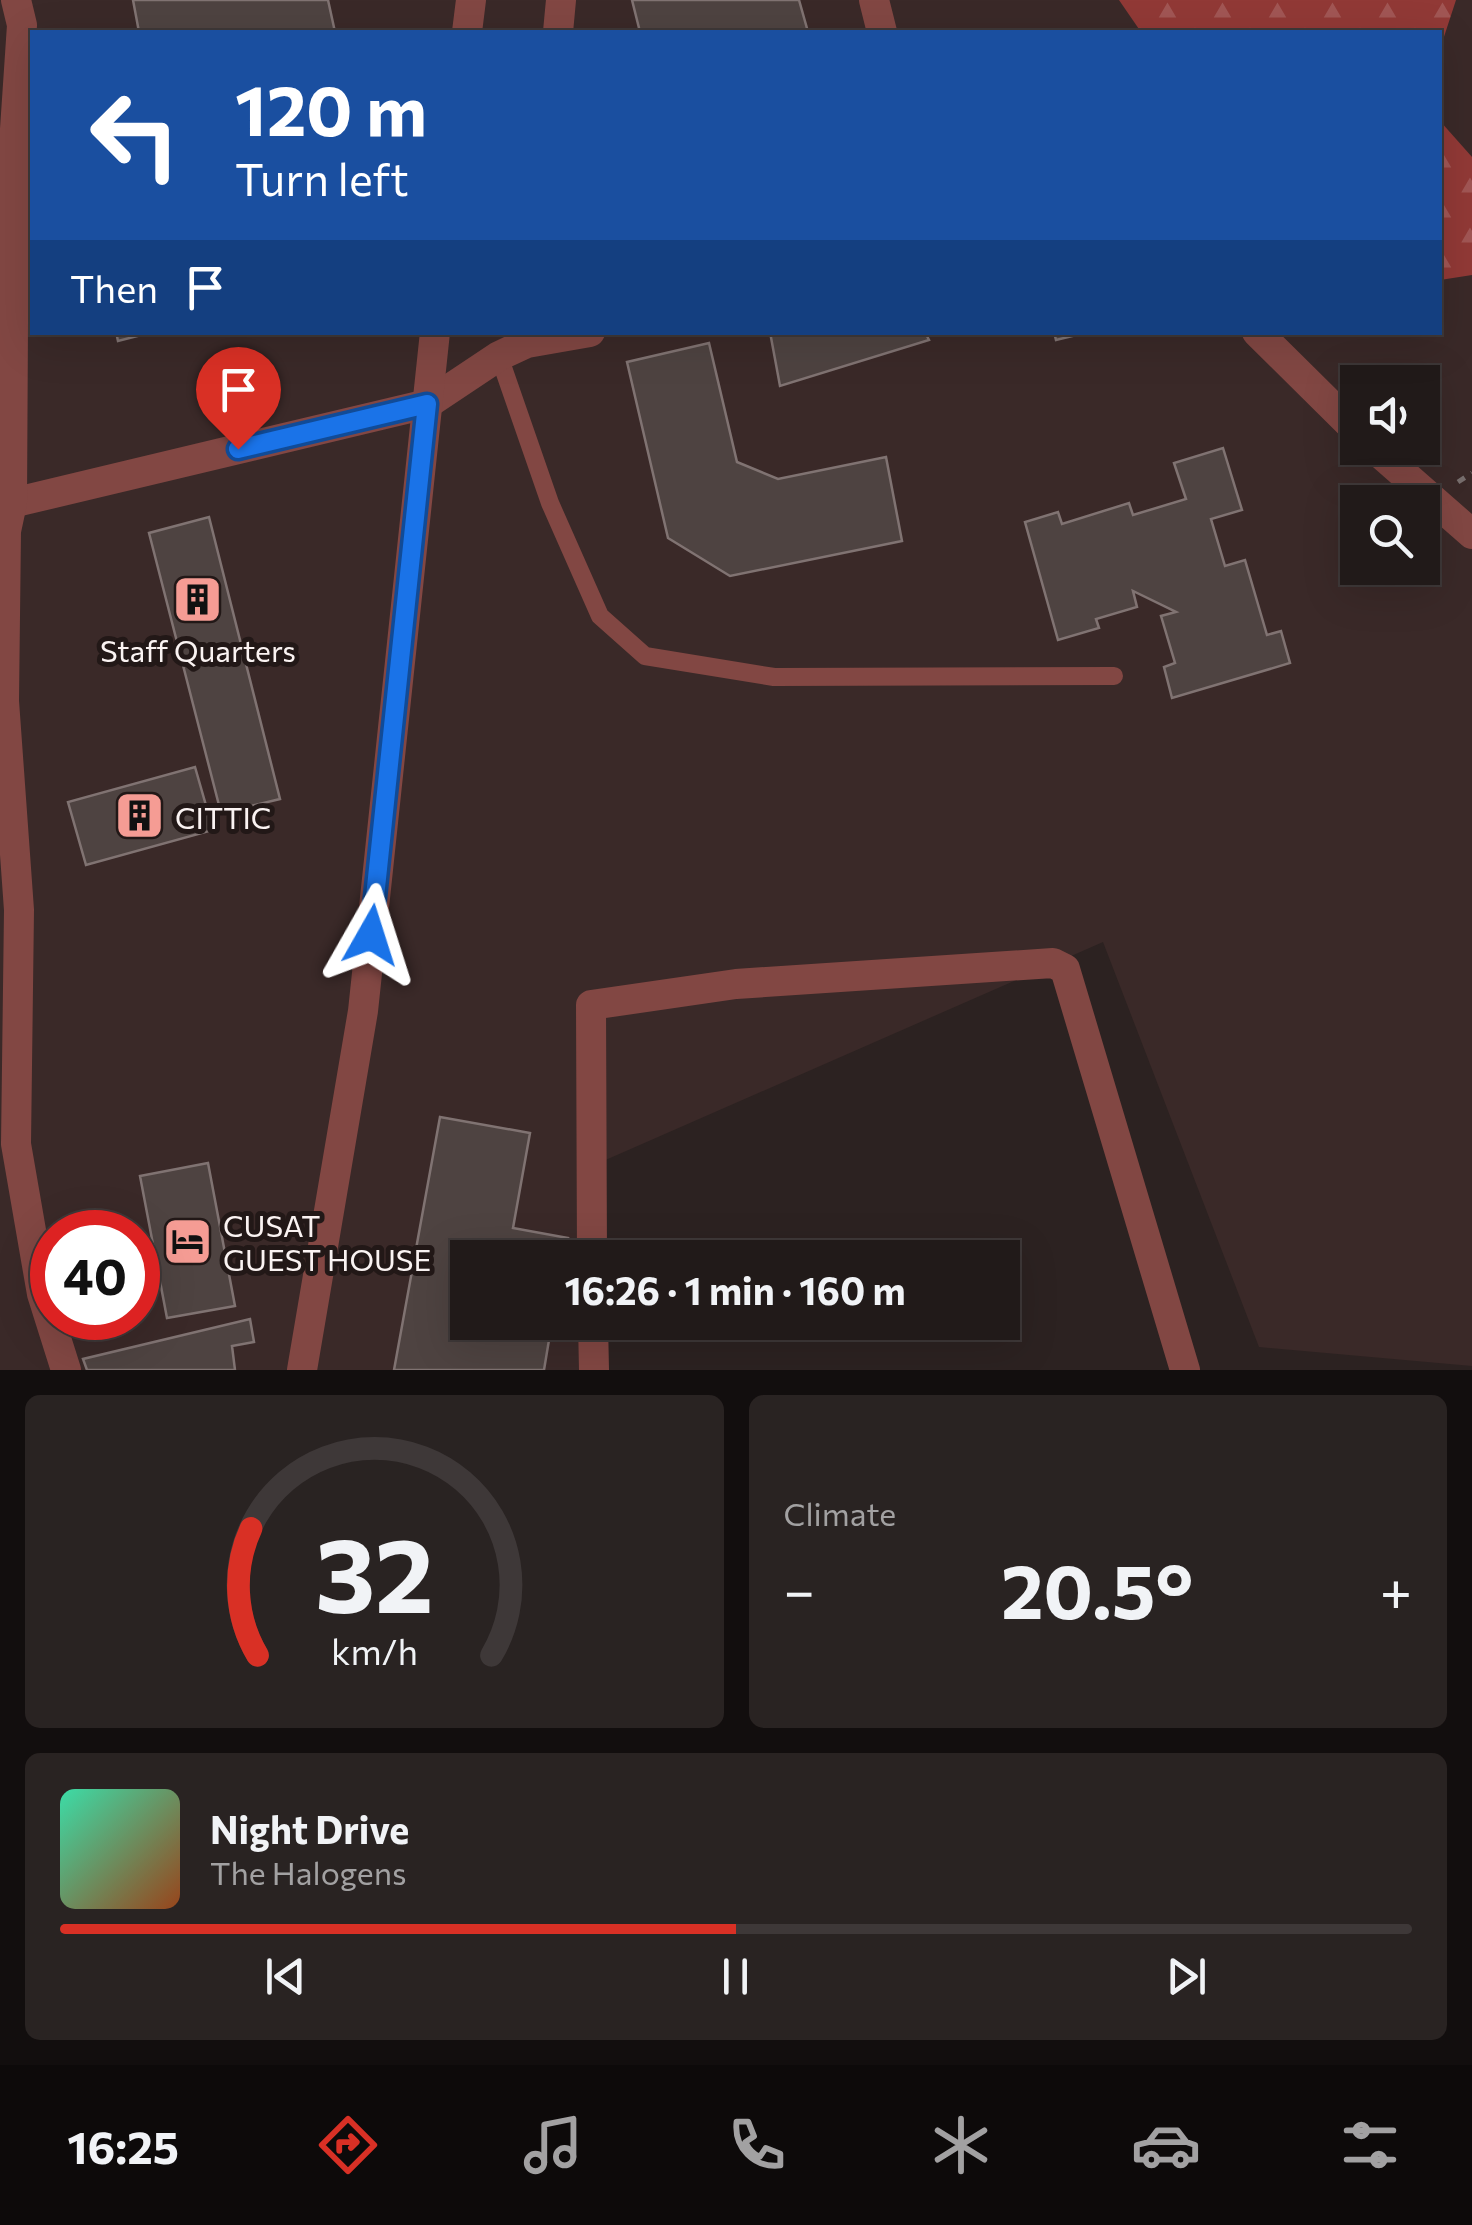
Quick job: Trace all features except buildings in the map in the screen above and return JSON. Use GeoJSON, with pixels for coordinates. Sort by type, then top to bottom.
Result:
{"type":"FeatureCollection","features":[{"type":"Feature","properties":{"kind":"street"},"geometry":{"type":"LineString","coordinates":[[16,0],[22,25],[7,144],[4,701],[19,910],[16,1144],[42,1294],[66,1370]]}},
{"type":"Feature","properties":{"kind":"street"},"geometry":{"type":"LineString","coordinates":[[467,30],[470,0]]}},
{"type":"Feature","properties":{"kind":"street"},"geometry":{"type":"LineString","coordinates":[[558,30],[562,0]]}},
{"type":"Feature","properties":{"kind":"street"},"geometry":{"type":"LineString","coordinates":[[874,0],[882,30]]}},
{"type":"Feature","properties":{"kind":"street"},"geometry":{"type":"LineString","coordinates":[[302,1370],[363,1011],[435,335]]}},
{"type":"Feature","properties":{"kind":"street"},"geometry":{"type":"LineString","coordinates":[[6,495],[427,404],[528,338],[559,335]]}},
{"type":"Feature","properties":{"kind":"street"},"geometry":{"type":"LineString","coordinates":[[1260,335],[1340,414]]}},
{"type":"Feature","properties":{"kind":"street"},"geometry":{"type":"LineString","coordinates":[[1393,465],[1472,534]]}},
{"type":"Feature","properties":{"kind":"street"},"geometry":{"type":"LineString","coordinates":[[592,1240],[591,1005],[736,984],[1052,963],[1066,969],[1185,1370]]}},
{"type":"Feature","properties":{"kind":"street"},"geometry":{"type":"LineString","coordinates":[[593,1340],[594,1370]]}},
{"type":"Feature","properties":{"kind":"lane"},"geometry":{"type":"LineString","coordinates":[[499,356],[550,504],[600,616],[645,656],[774,677],[1114,676]]}},
{"type":"Feature","properties":{"kind":"shaded area"},"geometry":{"type":"Polygon","coordinates":[[[0,0],[1472,0],[1472,1366],[1259,1347],[1103,942],[601,1162],[594,1240],[450,1240],[450,1340],[587,1340],[585,1370],[0,1370],[0,0]]]}},
{"type":"Feature","properties":{"kind":"green space"},"geometry":{"type":"Polygon","coordinates":[[[1119,0],[1456,0],[1442,43],[1442,30],[1140,30],[1119,0]]]}},
{"type":"Feature","properties":{"kind":"green space"},"geometry":{"type":"Polygon","coordinates":[[[1442,123],[1472,157],[1472,275],[1442,280],[1442,123]]]}},
{"type":"Feature","properties":{"kind":"place","name":"Staff Quarters"},"geometry":{"type":"Point","coordinates":[198,600]}},
{"type":"Feature","properties":{"kind":"place","name":"CITTIC"},"geometry":{"type":"Point","coordinates":[140,816]}},
{"type":"Feature","properties":{"kind":"place","name":"CUSAT GUEST HOUSE"},"geometry":{"type":"Point","coordinates":[188,1241]}},
{"type":"Feature","properties":{"kind":"route"},"geometry":{"type":"LineString","coordinates":[[238,449],[427,404],[371,935]]}}]}
